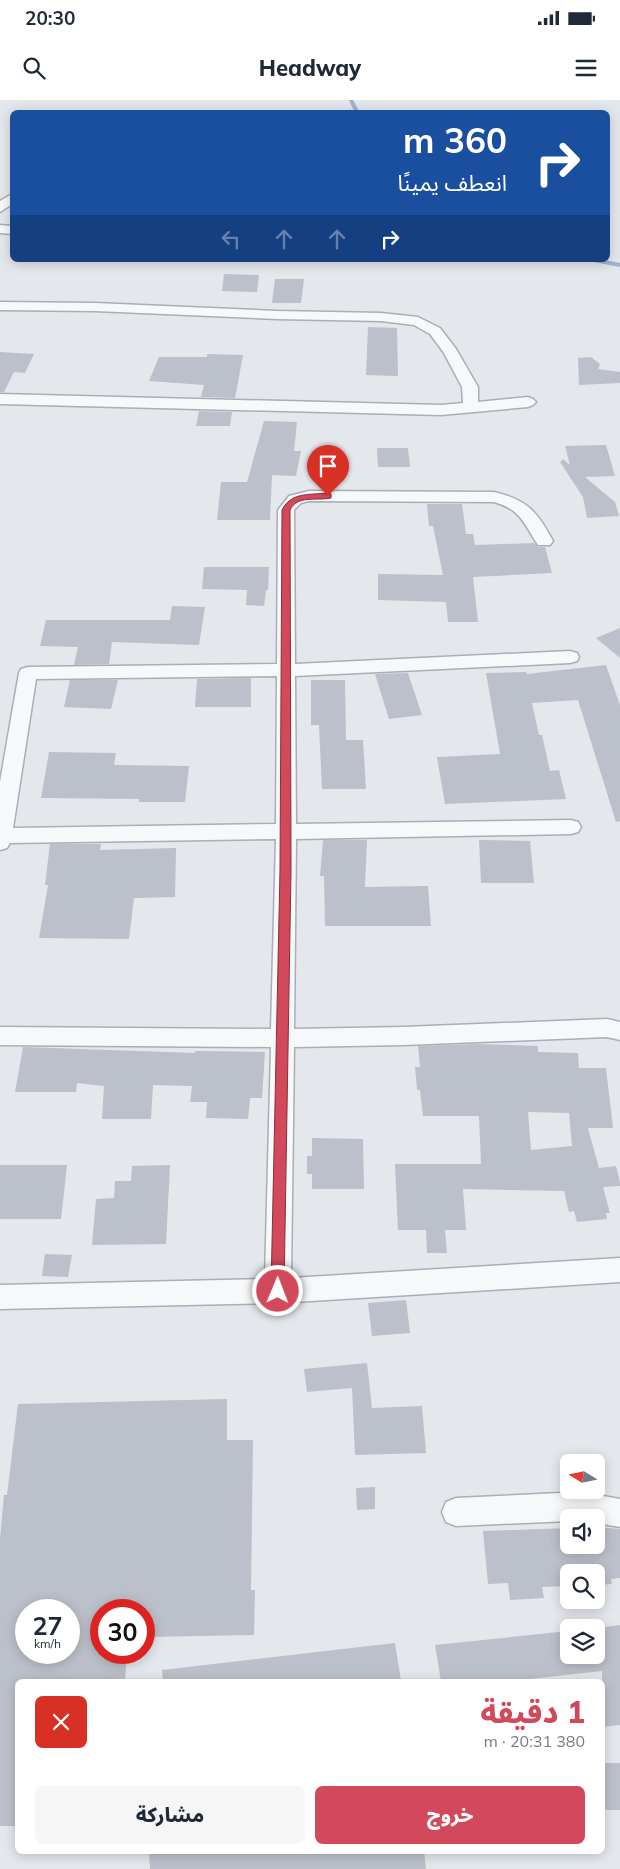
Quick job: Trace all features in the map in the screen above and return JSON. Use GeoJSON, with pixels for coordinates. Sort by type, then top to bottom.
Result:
{"type":"FeatureCollection","features":[{"type":"Feature","properties":{"kind":"street"},"geometry":{"type":"LineString","coordinates":[[0,208],[10,200]]}},
{"type":"Feature","properties":{"kind":"street"},"geometry":{"type":"LineString","coordinates":[[0,306],[95,307],[278,315],[381,317],[418,321],[435,331],[452,352],[470,387],[472,406]]}},
{"type":"Feature","properties":{"kind":"street"},"geometry":{"type":"LineString","coordinates":[[0,399],[441,410],[528,402]]}},
{"type":"Feature","properties":{"kind":"street"},"geometry":{"type":"LineString","coordinates":[[278,1291],[284,1038],[286,510],[296,498],[309,496],[494,497],[510,500],[530,514],[544,541]]}},
{"type":"Feature","properties":{"kind":"street"},"geometry":{"type":"LineString","coordinates":[[570,656],[286,670],[28,673],[1,840],[571,827]]}},
{"type":"Feature","properties":{"kind":"street"},"geometry":{"type":"LineString","coordinates":[[0,1036],[284,1038],[404,1036],[607,1028],[620,1031]]}},
{"type":"Feature","properties":{"kind":"street"},"geometry":{"type":"LineString","coordinates":[[0,1297],[278,1291],[620,1270]]}},
{"type":"Feature","properties":{"kind":"street"},"geometry":{"type":"LineString","coordinates":[[456,1512],[581,1506],[620,1513]]}},
{"type":"Feature","properties":{"kind":"building"},"geometry":{"type":"Polygon","coordinates":[[[224,274],[259,275],[257,292],[222,291],[224,274]]]}},
{"type":"Feature","properties":{"kind":"building"},"geometry":{"type":"Polygon","coordinates":[[[275,279],[304,279],[301,303],[272,303],[275,279]]]}},
{"type":"Feature","properties":{"kind":"building"},"geometry":{"type":"Polygon","coordinates":[[[368,327],[397,328],[398,376],[366,375],[368,327]]]}},
{"type":"Feature","properties":{"kind":"building"},"geometry":{"type":"Polygon","coordinates":[[[0,352],[34,354],[25,373],[14,372],[4,392],[0,392],[0,352]]]}},
{"type":"Feature","properties":{"kind":"building"},"geometry":{"type":"Polygon","coordinates":[[[207,354],[243,355],[235,398],[201,397],[204,385],[149,381],[159,357],[207,357],[207,354]]]}},
{"type":"Feature","properties":{"kind":"building"},"geometry":{"type":"Polygon","coordinates":[[[591,357],[600,364],[598,369],[620,372],[620,383],[579,385],[578,358],[591,357]]]}},
{"type":"Feature","properties":{"kind":"building"},"geometry":{"type":"Polygon","coordinates":[[[199,411],[232,412],[230,426],[196,426],[199,411]]]}},
{"type":"Feature","properties":{"kind":"building"},"geometry":{"type":"Polygon","coordinates":[[[264,421],[297,422],[294,451],[301,451],[296,476],[272,475],[270,520],[217,520],[221,482],[247,482],[264,421]]]}},
{"type":"Feature","properties":{"kind":"building"},"geometry":{"type":"Polygon","coordinates":[[[606,445],[615,476],[585,477],[615,502],[619,516],[587,518],[583,497],[560,462],[563,459],[570,465],[565,446],[606,445]]]}},
{"type":"Feature","properties":{"kind":"building"},"geometry":{"type":"Polygon","coordinates":[[[377,448],[408,448],[410,467],[378,467],[377,448]]]}},
{"type":"Feature","properties":{"kind":"building"},"geometry":{"type":"Polygon","coordinates":[[[427,504],[462,504],[466,534],[473,534],[475,545],[534,543],[538,547],[545,547],[552,573],[473,577],[478,622],[448,622],[446,602],[378,600],[378,574],[443,575],[433,526],[429,526],[427,504]]]}},
{"type":"Feature","properties":{"kind":"building"},"geometry":{"type":"Polygon","coordinates":[[[204,567],[269,567],[268,590],[266,590],[264,606],[246,605],[247,590],[202,589],[204,567]]]}},
{"type":"Feature","properties":{"kind":"building"},"geometry":{"type":"Polygon","coordinates":[[[172,606],[205,607],[199,645],[112,642],[109,664],[74,665],[78,647],[40,646],[46,620],[170,620],[172,606]]]}},
{"type":"Feature","properties":{"kind":"building"},"geometry":{"type":"Polygon","coordinates":[[[620,628],[620,658],[596,638],[620,628]]]}},
{"type":"Feature","properties":{"kind":"building"},"geometry":{"type":"Polygon","coordinates":[[[606,665],[620,705],[620,821],[616,822],[578,700],[532,703],[550,771],[559,770],[566,799],[445,804],[437,757],[500,754],[486,673],[526,672],[527,674],[606,665]]]}},
{"type":"Feature","properties":{"kind":"building"},"geometry":{"type":"Polygon","coordinates":[[[408,673],[422,715],[389,719],[375,674],[408,673]]]}},
{"type":"Feature","properties":{"kind":"building"},"geometry":{"type":"Polygon","coordinates":[[[251,678],[251,707],[195,707],[197,679],[251,678]]]}},
{"type":"Feature","properties":{"kind":"building"},"geometry":{"type":"Polygon","coordinates":[[[70,680],[118,680],[111,709],[64,707],[70,680]]]}},
{"type":"Feature","properties":{"kind":"building"},"geometry":{"type":"Polygon","coordinates":[[[311,680],[345,680],[346,740],[363,740],[366,789],[322,789],[319,725],[311,725],[311,680]]]}},
{"type":"Feature","properties":{"kind":"building"},"geometry":{"type":"Polygon","coordinates":[[[49,752],[116,753],[114,765],[189,766],[185,802],[139,802],[139,799],[41,798],[49,752]]]}},
{"type":"Feature","properties":{"kind":"building"},"geometry":{"type":"Polygon","coordinates":[[[323,840],[367,840],[365,887],[428,886],[431,926],[325,926],[324,876],[320,876],[323,840]]]}},
{"type":"Feature","properties":{"kind":"building"},"geometry":{"type":"Polygon","coordinates":[[[479,840],[530,841],[534,883],[481,883],[479,840]]]}},
{"type":"Feature","properties":{"kind":"building"},"geometry":{"type":"Polygon","coordinates":[[[50,844],[101,844],[100,850],[176,848],[175,897],[134,898],[129,939],[39,938],[48,885],[45,885],[50,844]]]}},
{"type":"Feature","properties":{"kind":"building"},"geometry":{"type":"Polygon","coordinates":[[[476,1044],[538,1046],[538,1052],[578,1053],[579,1068],[606,1068],[613,1128],[588,1128],[599,1168],[616,1166],[620,1182],[620,1186],[603,1187],[610,1213],[606,1213],[607,1219],[577,1222],[574,1211],[569,1212],[564,1191],[463,1189],[466,1230],[445,1230],[447,1253],[427,1253],[426,1230],[398,1230],[395,1164],[481,1164],[479,1116],[423,1116],[420,1090],[417,1090],[415,1067],[420,1067],[418,1046],[476,1044]],[[528,1112],[531,1150],[572,1146],[569,1113],[528,1112]]]}},
{"type":"Feature","properties":{"kind":"building"},"geometry":{"type":"Polygon","coordinates":[[[23,1047],[195,1053],[195,1051],[265,1052],[262,1098],[250,1098],[248,1119],[206,1118],[207,1102],[190,1102],[192,1086],[153,1085],[151,1119],[102,1119],[104,1086],[77,1083],[76,1092],[15,1092],[23,1047]]]}},
{"type":"Feature","properties":{"kind":"building"},"geometry":{"type":"Polygon","coordinates":[[[312,1138],[363,1139],[364,1189],[312,1189],[312,1174],[307,1174],[307,1156],[312,1156],[312,1138]]]}},
{"type":"Feature","properties":{"kind":"building"},"geometry":{"type":"Polygon","coordinates":[[[0,1165],[67,1165],[61,1219],[0,1219],[0,1165]]]}},
{"type":"Feature","properties":{"kind":"building"},"geometry":{"type":"Polygon","coordinates":[[[170,1165],[166,1244],[92,1245],[96,1199],[114,1198],[115,1181],[131,1181],[132,1166],[170,1165]]]}},
{"type":"Feature","properties":{"kind":"building"},"geometry":{"type":"Polygon","coordinates":[[[45,1254],[72,1255],[68,1277],[42,1276],[45,1254]]]}},
{"type":"Feature","properties":{"kind":"building"},"geometry":{"type":"Polygon","coordinates":[[[406,1300],[410,1333],[372,1336],[368,1303],[406,1300]]]}},
{"type":"Feature","properties":{"kind":"building"},"geometry":{"type":"Polygon","coordinates":[[[367,1363],[372,1408],[422,1406],[426,1453],[355,1455],[352,1388],[307,1392],[304,1369],[367,1363]]]}},
{"type":"Feature","properties":{"kind":"building"},"geometry":{"type":"Polygon","coordinates":[[[227,1399],[227,1440],[253,1440],[251,1590],[255,1590],[254,1635],[155,1637],[155,1599],[90,1599],[90,1664],[126,1664],[125,1679],[15,1679],[15,1826],[0,1826],[0,1539],[4,1495],[7,1495],[18,1404],[227,1399]]]}},
{"type":"Feature","properties":{"kind":"building"},"geometry":{"type":"Polygon","coordinates":[[[375,1487],[375,1509],[357,1510],[356,1488],[375,1487]]]}},
{"type":"Feature","properties":{"kind":"building"},"geometry":{"type":"Polygon","coordinates":[[[560,1528],[560,1554],[605,1554],[605,1528],[620,1529],[620,1578],[611,1579],[612,1584],[605,1584],[605,1564],[560,1564],[560,1586],[542,1587],[544,1598],[510,1600],[508,1583],[488,1584],[483,1531],[560,1528]]]}},
{"type":"Feature","properties":{"kind":"building"},"geometry":{"type":"Polygon","coordinates":[[[620,1625],[620,1725],[605,1727],[605,1679],[602,1679],[602,1671],[529,1679],[441,1679],[435,1645],[560,1632],[560,1664],[605,1664],[605,1627],[620,1625]]]}},
{"type":"Feature","properties":{"kind":"building"},"geometry":{"type":"Polygon","coordinates":[[[395,1643],[401,1679],[163,1679],[162,1670],[395,1643]]]}},
{"type":"Feature","properties":{"kind":"building"},"geometry":{"type":"Polygon","coordinates":[[[605,1763],[620,1763],[620,1810],[605,1810],[605,1763]]]}},
{"type":"Feature","properties":{"kind":"building"},"geometry":{"type":"Polygon","coordinates":[[[149,1854],[424,1854],[426,1869],[150,1869],[149,1854]]]}},
{"type":"Feature","properties":{"kind":"waterway"},"geometry":{"type":"LineString","coordinates":[[351,100],[356,110]]}},
{"type":"Feature","properties":{"kind":"waterway"},"geometry":{"type":"LineString","coordinates":[[604,262],[620,265]]}},
{"type":"Feature","properties":{"kind":"route"},"geometry":{"type":"LineString","coordinates":[[278,1291],[286,870],[286,510],[296,498],[328,496]]}}]}
